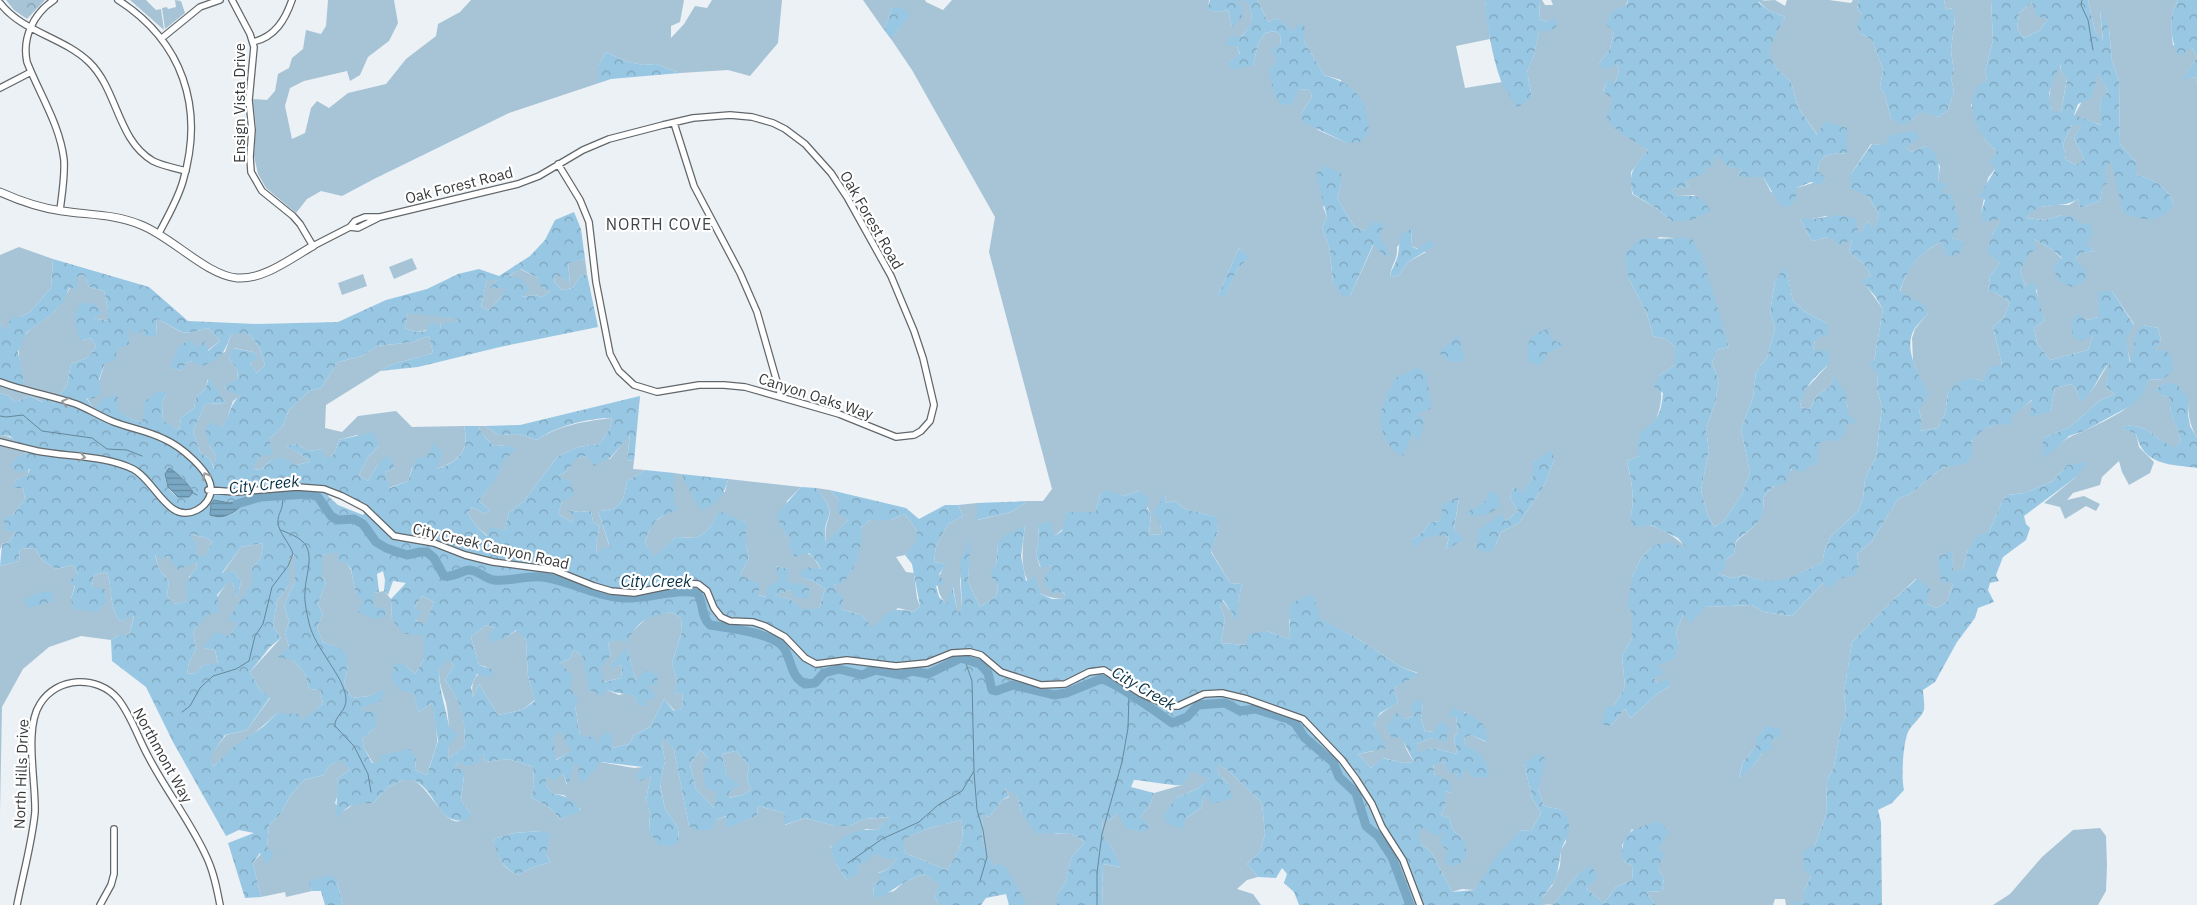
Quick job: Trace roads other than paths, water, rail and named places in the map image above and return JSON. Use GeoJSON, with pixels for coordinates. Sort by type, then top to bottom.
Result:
{"type":"FeatureCollection","features":[{"type":"Feature","properties":{"kind":"street"},"geometry":{"type":"LineString","coordinates":[[54,0],[46,6],[31,27],[26,48],[27,62],[52,118],[61,145],[64,179],[60,210]]}},
{"type":"Feature","properties":{"kind":"street"},"geometry":{"type":"LineString","coordinates":[[118,0],[144,18],[162,38],[177,64],[187,95],[190,129],[186,171],[177,198],[159,233]]}},
{"type":"Feature","properties":{"kind":"street"},"geometry":{"type":"LineString","coordinates":[[162,38],[200,8],[220,0]]}},
{"type":"Feature","properties":{"kind":"street","name":"Ensign Vista Drive"},"geometry":{"type":"LineString","coordinates":[[232,0],[253,42],[254,56],[248,100],[252,130],[250,157],[252,172],[262,191],[293,216],[313,246]]}},
{"type":"Feature","properties":{"kind":"street"},"geometry":{"type":"LineString","coordinates":[[253,42],[265,39],[274,32],[292,0]]}},
{"type":"Feature","properties":{"kind":"street"},"geometry":{"type":"LineString","coordinates":[[0,2],[13,17],[77,52],[94,68],[108,88],[129,137],[139,151],[156,163],[186,171]]}},
{"type":"Feature","properties":{"kind":"street"},"geometry":{"type":"LineString","coordinates":[[0,88],[31,72]]}},
{"type":"Feature","properties":{"kind":"street","name":"Oak Forest Road"},"geometry":{"type":"LineString","coordinates":[[313,246],[350,227],[360,219],[380,217],[518,184],[539,176],[583,150],[610,139],[693,118],[730,115],[773,123],[796,137],[826,167],[847,197],[887,269],[914,331],[923,358],[934,405],[934,412],[926,426]]}},
{"type":"Feature","properties":{"kind":"street"},"geometry":{"type":"LineString","coordinates":[[674,123],[694,186],[740,273],[758,312],[780,396]]}},
{"type":"Feature","properties":{"kind":"street","name":"Canyon Oaks Way"},"geometry":{"type":"LineString","coordinates":[[558,164],[580,200],[589,222],[596,282],[610,354],[626,379],[642,389],[657,392],[699,385],[746,387],[839,414],[896,437],[914,435],[926,426]]}},
{"type":"Feature","properties":{"kind":"street"},"geometry":{"type":"LineString","coordinates":[[0,192],[26,202],[60,210],[116,217],[138,224],[159,233],[212,270],[238,278],[263,273],[313,246]]}},
{"type":"Feature","properties":{"kind":"street"},"geometry":{"type":"LineString","coordinates":[[0,382],[38,395],[76,404],[111,421],[165,439],[203,470],[210,480],[208,501],[203,507],[191,513],[180,513],[169,506],[144,476],[128,467],[105,461],[37,451],[0,442]]}},
{"type":"Feature","properties":{"kind":"street","name":"City Creek Canyon Road"},"geometry":{"type":"LineString","coordinates":[[210,490],[236,492],[297,487],[324,489],[362,506],[371,512],[390,534],[400,538],[434,543],[499,563],[554,570],[611,591],[641,592],[682,583],[694,583],[706,589],[714,608],[721,617],[730,621],[753,622],[765,626],[784,637],[805,658],[816,664],[847,660],[904,665],[927,663],[952,653],[970,652],[981,655],[1001,672],[1041,685],[1064,684],[1089,672],[1104,670],[1140,693],[1169,706],[1178,706],[1204,694],[1217,692],[1247,699],[1289,713],[1306,722],[1342,760],[1356,779],[1372,804],[1382,827],[1403,860],[1420,905]]}},
{"type":"Feature","properties":{"kind":"street","name":"Northmont Way"},"geometry":{"type":"LineString","coordinates":[[40,703],[58,688],[80,682],[92,683],[102,687],[118,699],[160,778],[204,851],[213,875],[220,905]]}},
{"type":"Feature","properties":{"kind":"street","name":"North Hills Drive"},"geometry":{"type":"LineString","coordinates":[[17,905],[34,821],[35,789],[32,724],[40,703]]}},
{"type":"Feature","properties":{"kind":"street"},"geometry":{"type":"LineString","coordinates":[[100,905],[111,885],[114,874],[114,829]]}},
{"type":"Feature","properties":{"kind":"waterway"},"geometry":{"type":"LineString","coordinates":[[2082,0],[2081,5],[2088,20],[2093,50]]}},
{"type":"Feature","properties":{"kind":"waterway","name":"City Creek"},"geometry":{"type":"LineString","coordinates":[[0,416],[23,415],[42,431],[92,438],[107,449],[127,450],[142,456]]}},
{"type":"Feature","properties":{"kind":"waterway","name":"City Creek"},"geometry":{"type":"LineString","coordinates":[[191,492],[197,495]]}},
{"type":"Feature","properties":{"kind":"waterway","name":"City Creek"},"geometry":{"type":"LineString","coordinates":[[237,504],[260,497],[309,494],[318,497],[331,516],[338,520],[354,519],[363,524],[376,542],[386,548],[407,555],[427,552],[434,558],[444,576],[451,576],[469,570],[494,580],[543,577],[604,595],[625,598],[681,592],[697,593],[701,600],[705,617],[710,625],[771,638],[784,648],[794,673],[805,684],[815,683],[824,673],[839,669],[862,675],[876,670],[901,675],[912,671],[928,674],[961,658],[980,664],[988,673],[992,690],[996,691],[1013,685],[1054,695],[1066,693],[1101,679],[1126,691],[1172,723],[1187,717],[1198,705],[1225,703],[1240,711],[1255,709],[1288,719],[1295,723],[1304,737],[1333,762],[1339,777],[1356,793],[1366,826],[1378,836],[1392,857],[1410,905]]}},
{"type":"Feature","properties":{"kind":"waterway"},"geometry":{"type":"LineString","coordinates":[[182,712],[190,706],[200,688],[213,676],[236,669],[249,661],[255,636],[263,624],[272,587],[288,566],[293,554],[280,531],[278,523],[283,500],[282,496]]}},
{"type":"Feature","properties":{"kind":"waterway"},"geometry":{"type":"LineString","coordinates":[[281,530],[300,539],[306,546],[309,565],[305,596],[309,623],[317,643],[341,682],[346,699],[345,707],[336,719],[335,726],[354,746],[368,774],[371,792]]}},
{"type":"Feature","properties":{"kind":"waterway"},"geometry":{"type":"LineString","coordinates":[[848,863],[882,839],[919,822],[938,805],[962,791],[974,771],[972,681],[964,658]]}},
{"type":"Feature","properties":{"kind":"waterway"},"geometry":{"type":"LineString","coordinates":[[1097,905],[1097,873],[1102,834],[1122,762],[1128,728],[1129,695]]}},
{"type":"Feature","properties":{"kind":"waterway"},"geometry":{"type":"LineString","coordinates":[[974,772],[977,810],[983,830],[987,857],[980,881]]}},
{"type":"Feature","properties":{"kind":"district","name":"NORTH COVE"},"geometry":{"type":"Point","coordinates":[659,224]}}]}
